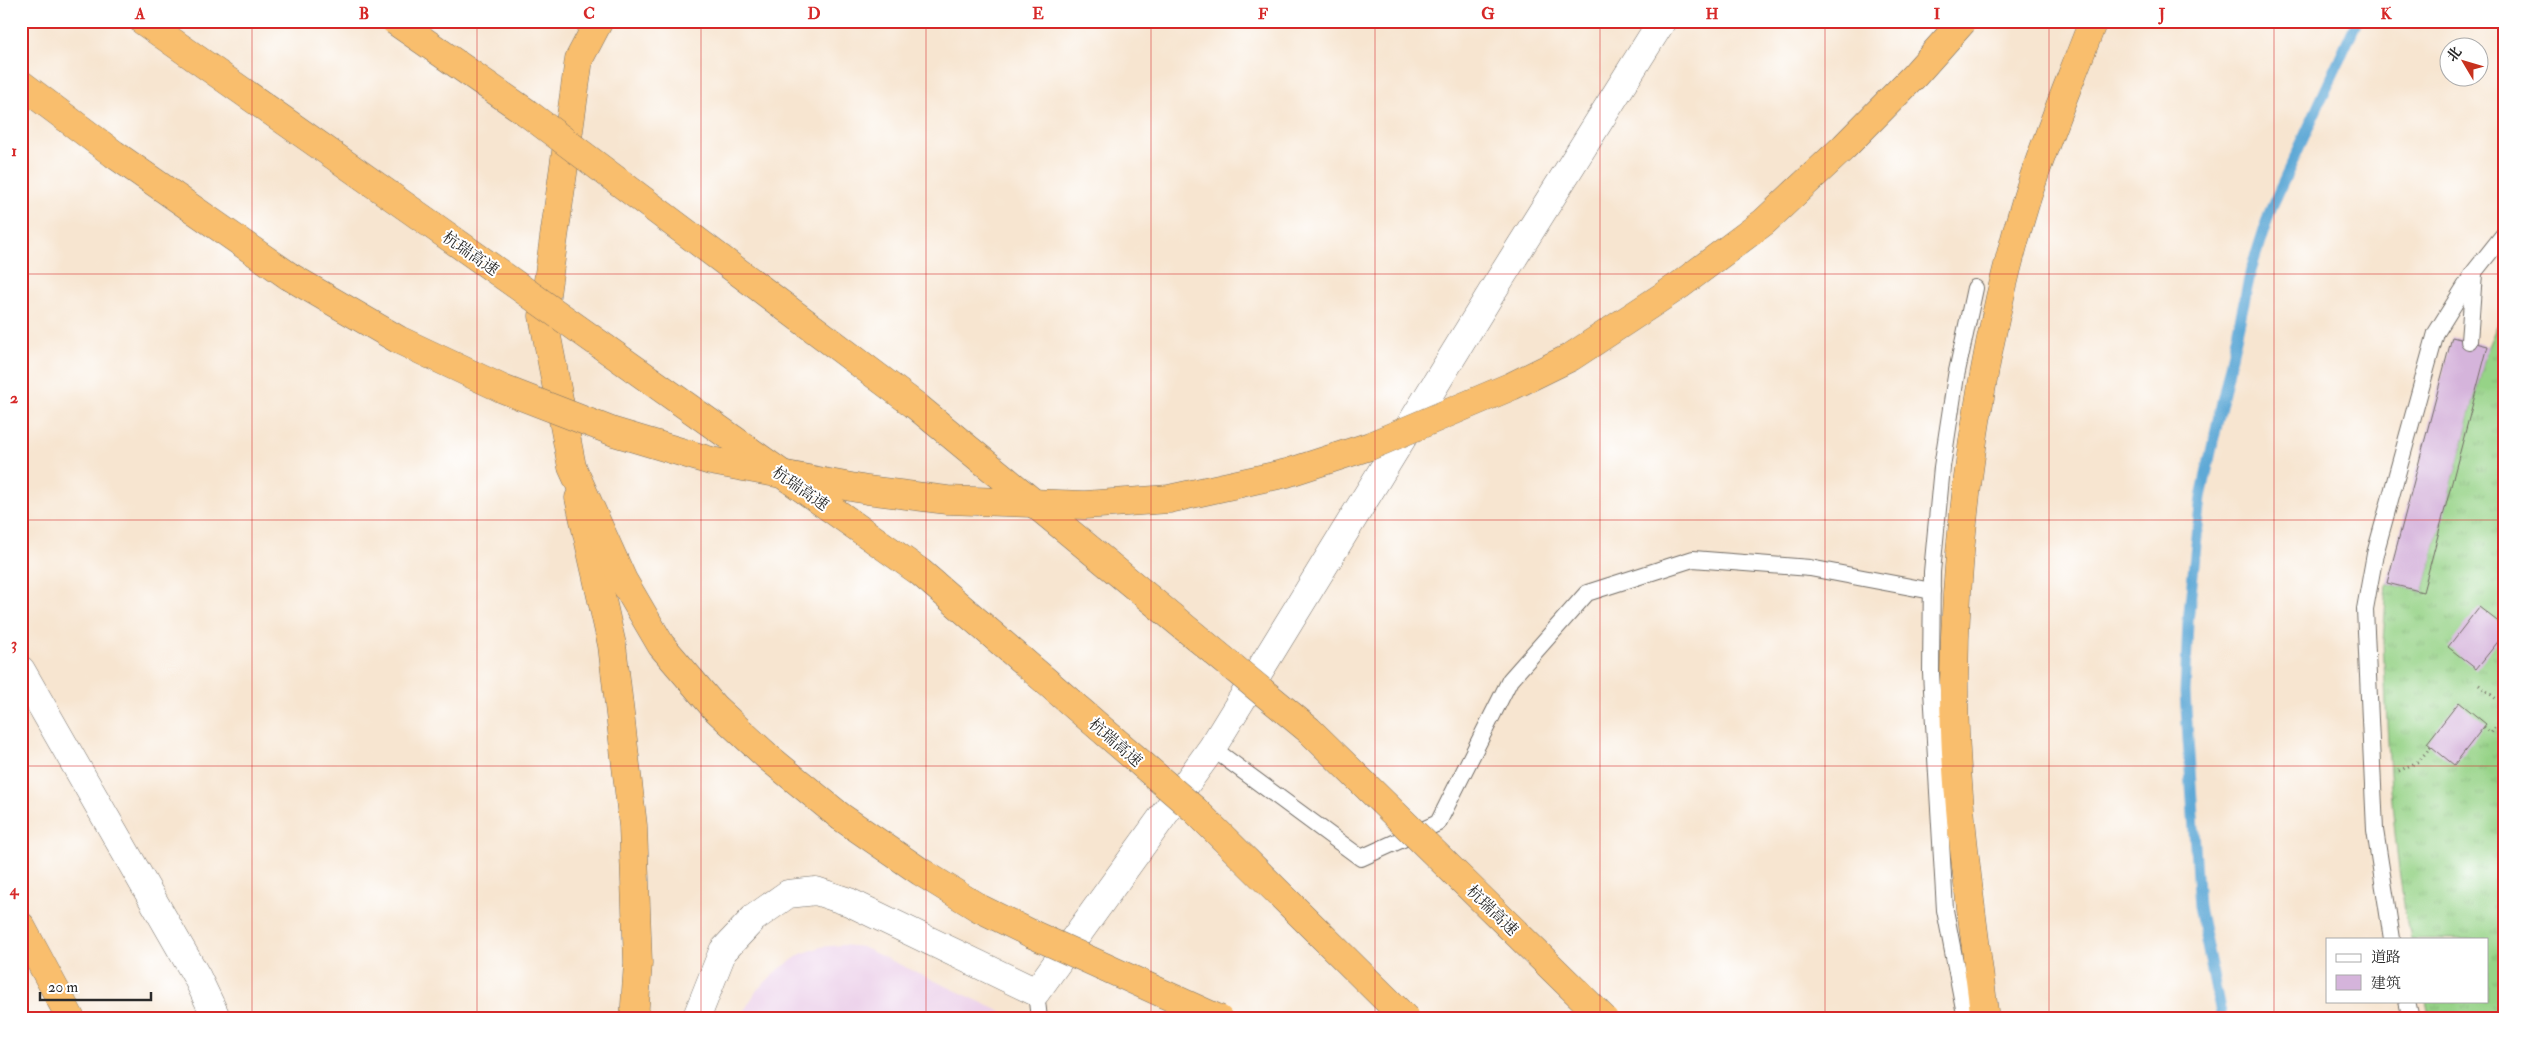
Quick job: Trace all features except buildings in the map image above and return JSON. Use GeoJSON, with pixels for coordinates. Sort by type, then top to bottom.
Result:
{"type":"FeatureCollection","features":[{"type":"Feature","properties":{"kind":"highway","name":"杭瑞高速"},"geometry":{"type":"LineString","coordinates":[[143,21],[920,572],[1195,810],[1406,1019]]}},
{"type":"Feature","properties":{"kind":"highway","name":"杭瑞高速"},"geometry":{"type":"LineString","coordinates":[[395,21],[526,112],[915,405],[1308,730],[1604,1019]]}},
{"type":"Feature","properties":{"kind":"highway"},"geometry":{"type":"LineString","coordinates":[[599,21],[579,59],[543,316],[572,467],[612,645],[633,826],[638,963],[634,1019]]}},
{"type":"Feature","properties":{"kind":"highway"},"geometry":{"type":"LineString","coordinates":[[21,84],[114,154],[289,276],[399,340],[512,392],[614,432],[711,461],[867,490],[947,500],[1085,505],[1169,499],[1287,473],[1370,446],[1504,389],[1570,357],[1680,285],[1764,222],[1844,147],[1914,76],[1963,21]]}},
{"type":"Feature","properties":{"kind":"highway"},"geometry":{"type":"LineString","coordinates":[[1985,1019],[1962,834],[1956,746],[1954,676],[1960,561],[1981,399],[2010,264],[2025,204],[2092,21]]}},
{"type":"Feature","properties":{"kind":"highway"},"geometry":{"type":"LineString","coordinates":[[572,467],[623,580],[661,645],[714,707],[769,758],[841,817],[979,908],[1219,1019]]}},
{"type":"Feature","properties":{"kind":"highway"},"geometry":{"type":"LineString","coordinates":[[21,926],[71,1019]]}},
{"type":"Feature","properties":{"kind":"street"},"geometry":{"type":"LineString","coordinates":[[696,1019],[723,951],[754,918],[788,894],[816,891],[849,902],[1036,992],[1212,748],[1495,287],[1662,21]]}},
{"type":"Feature","properties":{"kind":"street"},"geometry":{"type":"LineString","coordinates":[[21,670],[198,977],[217,1019]]}},
{"type":"Feature","properties":{"kind":"lane"},"geometry":{"type":"LineString","coordinates":[[2392,938],[2374,830],[2365,609],[2375,554],[2436,333],[2474,272],[2505,233]]}},
{"type":"Feature","properties":{"kind":"lane"},"geometry":{"type":"LineString","coordinates":[[2470,341],[2474,272]]}},
{"type":"Feature","properties":{"kind":"lane"},"geometry":{"type":"LineString","coordinates":[[1966,1019],[1945,910],[1932,692],[1932,591],[1942,467],[1956,376],[1975,288]]}},
{"type":"Feature","properties":{"kind":"lane"},"geometry":{"type":"LineString","coordinates":[[1212,748],[1361,858],[1438,823],[1510,680],[1587,593],[1693,559],[1810,568],[1932,591]]}},
{"type":"Feature","properties":{"kind":"lane"},"geometry":{"type":"LineString","coordinates":[[1036,992],[1039,1019]]}},
{"type":"Feature","properties":{"kind":"lane"},"geometry":{"type":"LineString","coordinates":[[2407,1002],[2411,1019]]}},
{"type":"Feature","properties":{"kind":"path"},"geometry":{"type":"LineString","coordinates":[[2478,685],[2505,706]]}},
{"type":"Feature","properties":{"kind":"path"},"geometry":{"type":"LineString","coordinates":[[2484,727],[2491,733],[2505,715]]}},
{"type":"Feature","properties":{"kind":"path"},"geometry":{"type":"LineString","coordinates":[[2372,775],[2402,771],[2419,760],[2431,746]]}},
{"type":"Feature","properties":{"kind":"shaded area"},"geometry":{"type":"Polygon","coordinates":[[[842,945],[862,947],[1017,1019],[739,1019],[757,990],[778,970],[801,954],[821,947],[842,945]]]}},
{"type":"Feature","properties":{"kind":"green space"},"geometry":{"type":"Polygon","coordinates":[[[2505,307],[2505,1019],[2430,1019],[2426,1002],[2488,1002],[2488,938],[2410,938],[2398,865],[2389,754],[2383,642],[2387,583],[2423,592],[2488,346],[2505,307]]]}},
{"type":"Feature","properties":{"kind":"waterway"},"geometry":{"type":"LineString","coordinates":[[2222,1019],[2199,907],[2185,693],[2188,622],[2201,497],[2251,270],[2270,211],[2357,21]]}}]}
